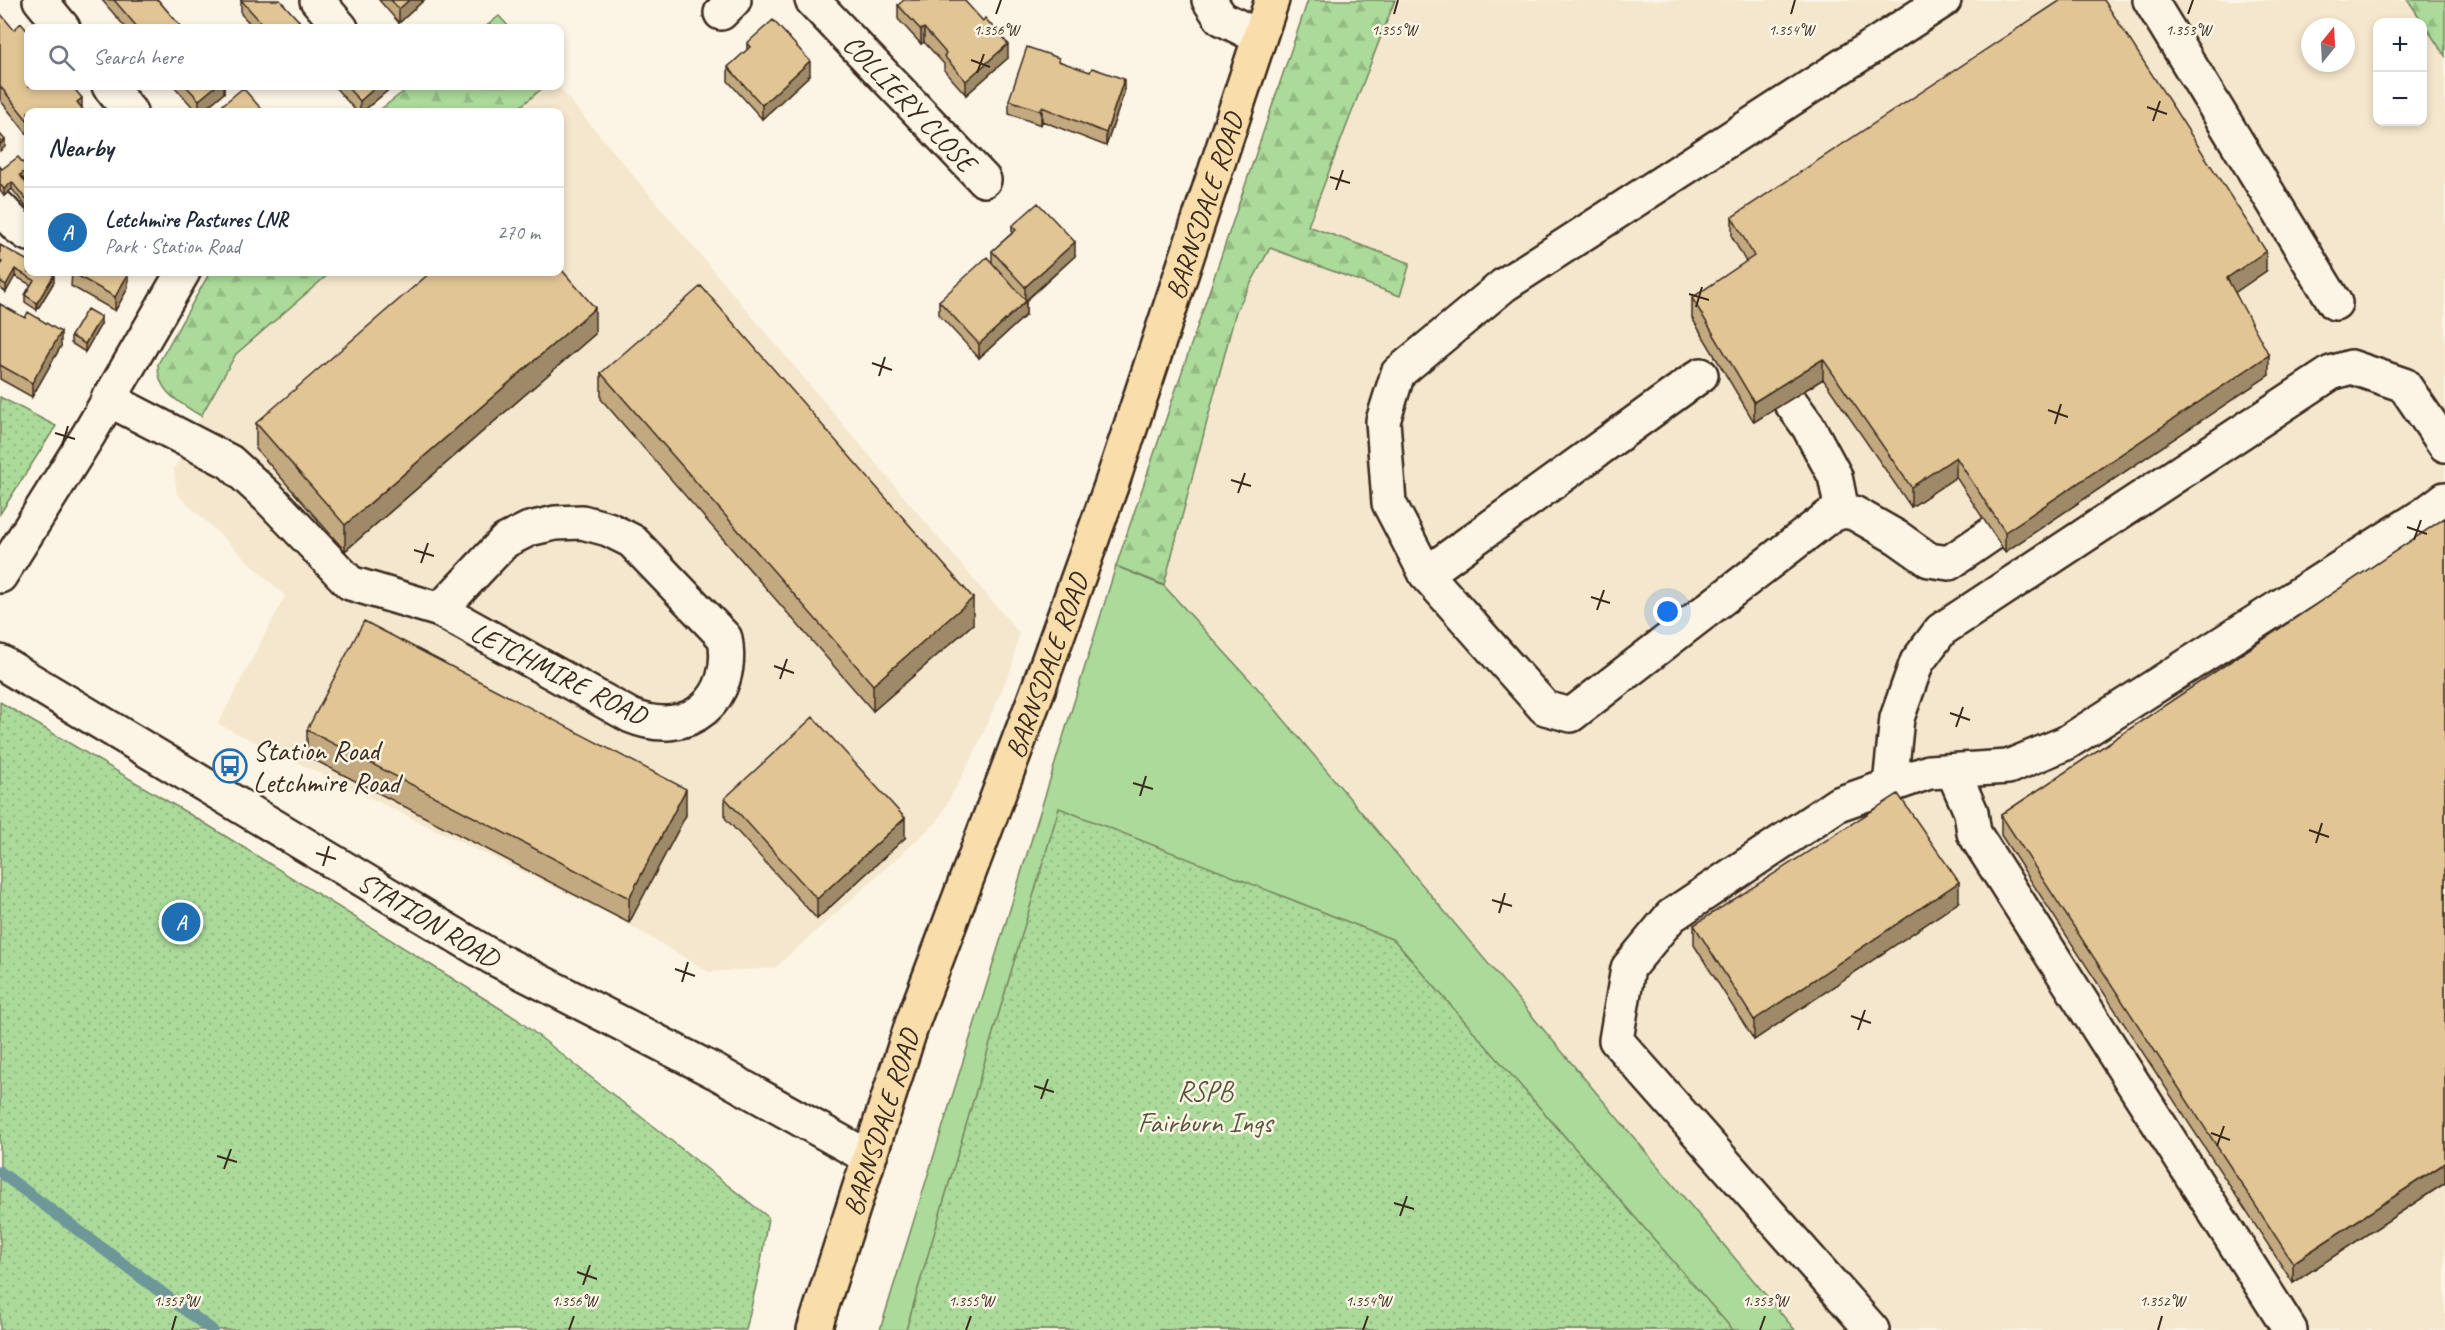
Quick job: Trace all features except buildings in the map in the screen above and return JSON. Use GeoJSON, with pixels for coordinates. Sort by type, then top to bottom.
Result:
{"type":"FeatureCollection","features":[{"type":"Feature","properties":{"kind":"main road","name":"BARNSDALE ROAD"},"geometry":{"type":"LineString","coordinates":[[814,1330],[912,1024],[1039,687],[1107,497],[1272,0]]}},
{"type":"Feature","properties":{"kind":"street"},"geometry":{"type":"LineString","coordinates":[[40,0],[60,24]]}},
{"type":"Feature","properties":{"kind":"street"},"geometry":{"type":"LineString","coordinates":[[317,0],[338,24]]}},
{"type":"Feature","properties":{"kind":"street","name":"COLLIERY CLOSE"},"geometry":{"type":"LineString","coordinates":[[812,0],[984,180]]}},
{"type":"Feature","properties":{"kind":"street"},"geometry":{"type":"LineString","coordinates":[[1209,0],[1221,18],[1259,37]]}},
{"type":"Feature","properties":{"kind":"street"},"geometry":{"type":"LineString","coordinates":[[1944,0],[1504,285],[1398,374],[1383,421],[1389,503],[1426,574],[1545,708],[1571,715],[1828,517],[1842,511],[1854,513],[1898,538],[1929,560],[1949,562],[1993,533]]}},
{"type":"Feature","properties":{"kind":"street"},"geometry":{"type":"LineString","coordinates":[[2150,0],[2335,303]]}},
{"type":"Feature","properties":{"kind":"street"},"geometry":{"type":"LineString","coordinates":[[112,90],[127,108]]}},
{"type":"Feature","properties":{"kind":"street"},"geometry":{"type":"LineString","coordinates":[[0,208],[24,231]]}},
{"type":"Feature","properties":{"kind":"street"},"geometry":{"type":"LineString","coordinates":[[0,576],[181,276]]}},
{"type":"Feature","properties":{"kind":"street"},"geometry":{"type":"LineString","coordinates":[[1890,785],[1897,718],[1917,662],[1941,630],[2331,373],[2351,367],[2404,385],[2445,445]]}},
{"type":"Feature","properties":{"kind":"street"},"geometry":{"type":"LineString","coordinates":[[1426,574],[1701,375]]}},
{"type":"Feature","properties":{"kind":"street","name":"LETCHMIRE ROAD"},"geometry":{"type":"LineString","coordinates":[[108,399],[230,462],[268,497],[350,583],[440,610],[645,722],[676,723],[691,718],[715,698],[723,685],[727,670],[728,654],[725,638],[632,541],[609,529],[582,522],[555,523],[529,529],[505,541],[440,610]]}},
{"type":"Feature","properties":{"kind":"street"},"geometry":{"type":"LineString","coordinates":[[1789,400],[1808,426],[1835,476],[1842,511]]}},
{"type":"Feature","properties":{"kind":"street"},"geometry":{"type":"LineString","coordinates":[[1872,1330],[1616,1040],[1628,968],[1671,915],[1838,804],[1929,772],[2008,767],[2066,743],[2445,499]]}},
{"type":"Feature","properties":{"kind":"street","name":"STATION ROAD"},"geometry":{"type":"LineString","coordinates":[[0,662],[492,957],[716,1072],[868,1157]]}},
{"type":"Feature","properties":{"kind":"street"},"geometry":{"type":"LineString","coordinates":[[1953,771],[1971,812],[1974,833],[2290,1330]]}},
{"type":"Feature","properties":{"kind":"shaded area"},"geometry":{"type":"Polygon","coordinates":[[[1395,0],[2408,0],[2420,18],[2373,18],[2373,126],[2427,126],[2427,29],[2445,56],[2445,1330],[1795,1330],[1260,691],[1164,586],[1236,311],[1270,248],[1400,295],[1410,263],[1307,226],[1395,0]]]}},
{"type":"Feature","properties":{"kind":"shaded area"},"geometry":{"type":"Polygon","coordinates":[[[540,90],[561,90],[1019,633],[1012,667],[973,756],[937,822],[775,968],[709,972],[619,919],[218,724],[285,596],[177,494],[174,469],[236,354],[326,276],[564,276],[564,108],[519,108],[540,90]]]}},
{"type":"Feature","properties":{"kind":"green space"},"geometry":{"type":"Polygon","coordinates":[[[1308,0],[1395,0],[1308,226],[1410,263],[1400,296],[1270,248],[1236,311],[1164,585],[1116,566],[1308,0]]]}},
{"type":"Feature","properties":{"kind":"green space"},"geometry":{"type":"Polygon","coordinates":[[[2408,0],[2445,0],[2445,56],[2427,29],[2427,18],[2420,18],[2408,0]]]}},
{"type":"Feature","properties":{"kind":"green space"},"geometry":{"type":"Polygon","coordinates":[[[499,16],[506,24],[489,24],[499,16]]]}},
{"type":"Feature","properties":{"kind":"green space"},"geometry":{"type":"Polygon","coordinates":[[[406,90],[540,90],[519,108],[382,108],[406,90]]]}},
{"type":"Feature","properties":{"kind":"green space"},"geometry":{"type":"Polygon","coordinates":[[[208,276],[326,276],[236,354],[201,416],[177,401],[165,390],[158,364],[208,276]]]}},
{"type":"Feature","properties":{"kind":"green space"},"geometry":{"type":"Polygon","coordinates":[[[0,397],[56,426],[0,514],[0,397]]]}},
{"type":"Feature","properties":{"kind":"green space","name":"RSPB Fairburn Ings"},"geometry":{"type":"Polygon","coordinates":[[[1116,566],[1164,586],[1260,691],[1795,1330],[880,1330],[1116,566]]]}},
{"type":"Feature","properties":{"kind":"green space"},"geometry":{"type":"Polygon","coordinates":[[[0,702],[206,824],[517,1019],[768,1217],[760,1268],[746,1330],[0,1330],[0,702]]]}},
{"type":"Feature","properties":{"kind":"green space","name":"RSPB Fairburn Ings"},"geometry":{"type":"Polygon","coordinates":[[[1059,808],[1394,940],[1733,1330],[906,1330],[1059,808]]]}},
{"type":"Feature","properties":{"kind":"waterway"},"geometry":{"type":"LineString","coordinates":[[0,1172],[212,1330]]}},
{"type":"Feature","properties":{"kind":"place","name":"Station Road Letchmire Road"},"geometry":{"type":"Point","coordinates":[230,766]}},
{"type":"Feature","properties":{"kind":"place","name":"Letchmire Pastures LNR"},"geometry":{"type":"Point","coordinates":[181,922]}}]}
